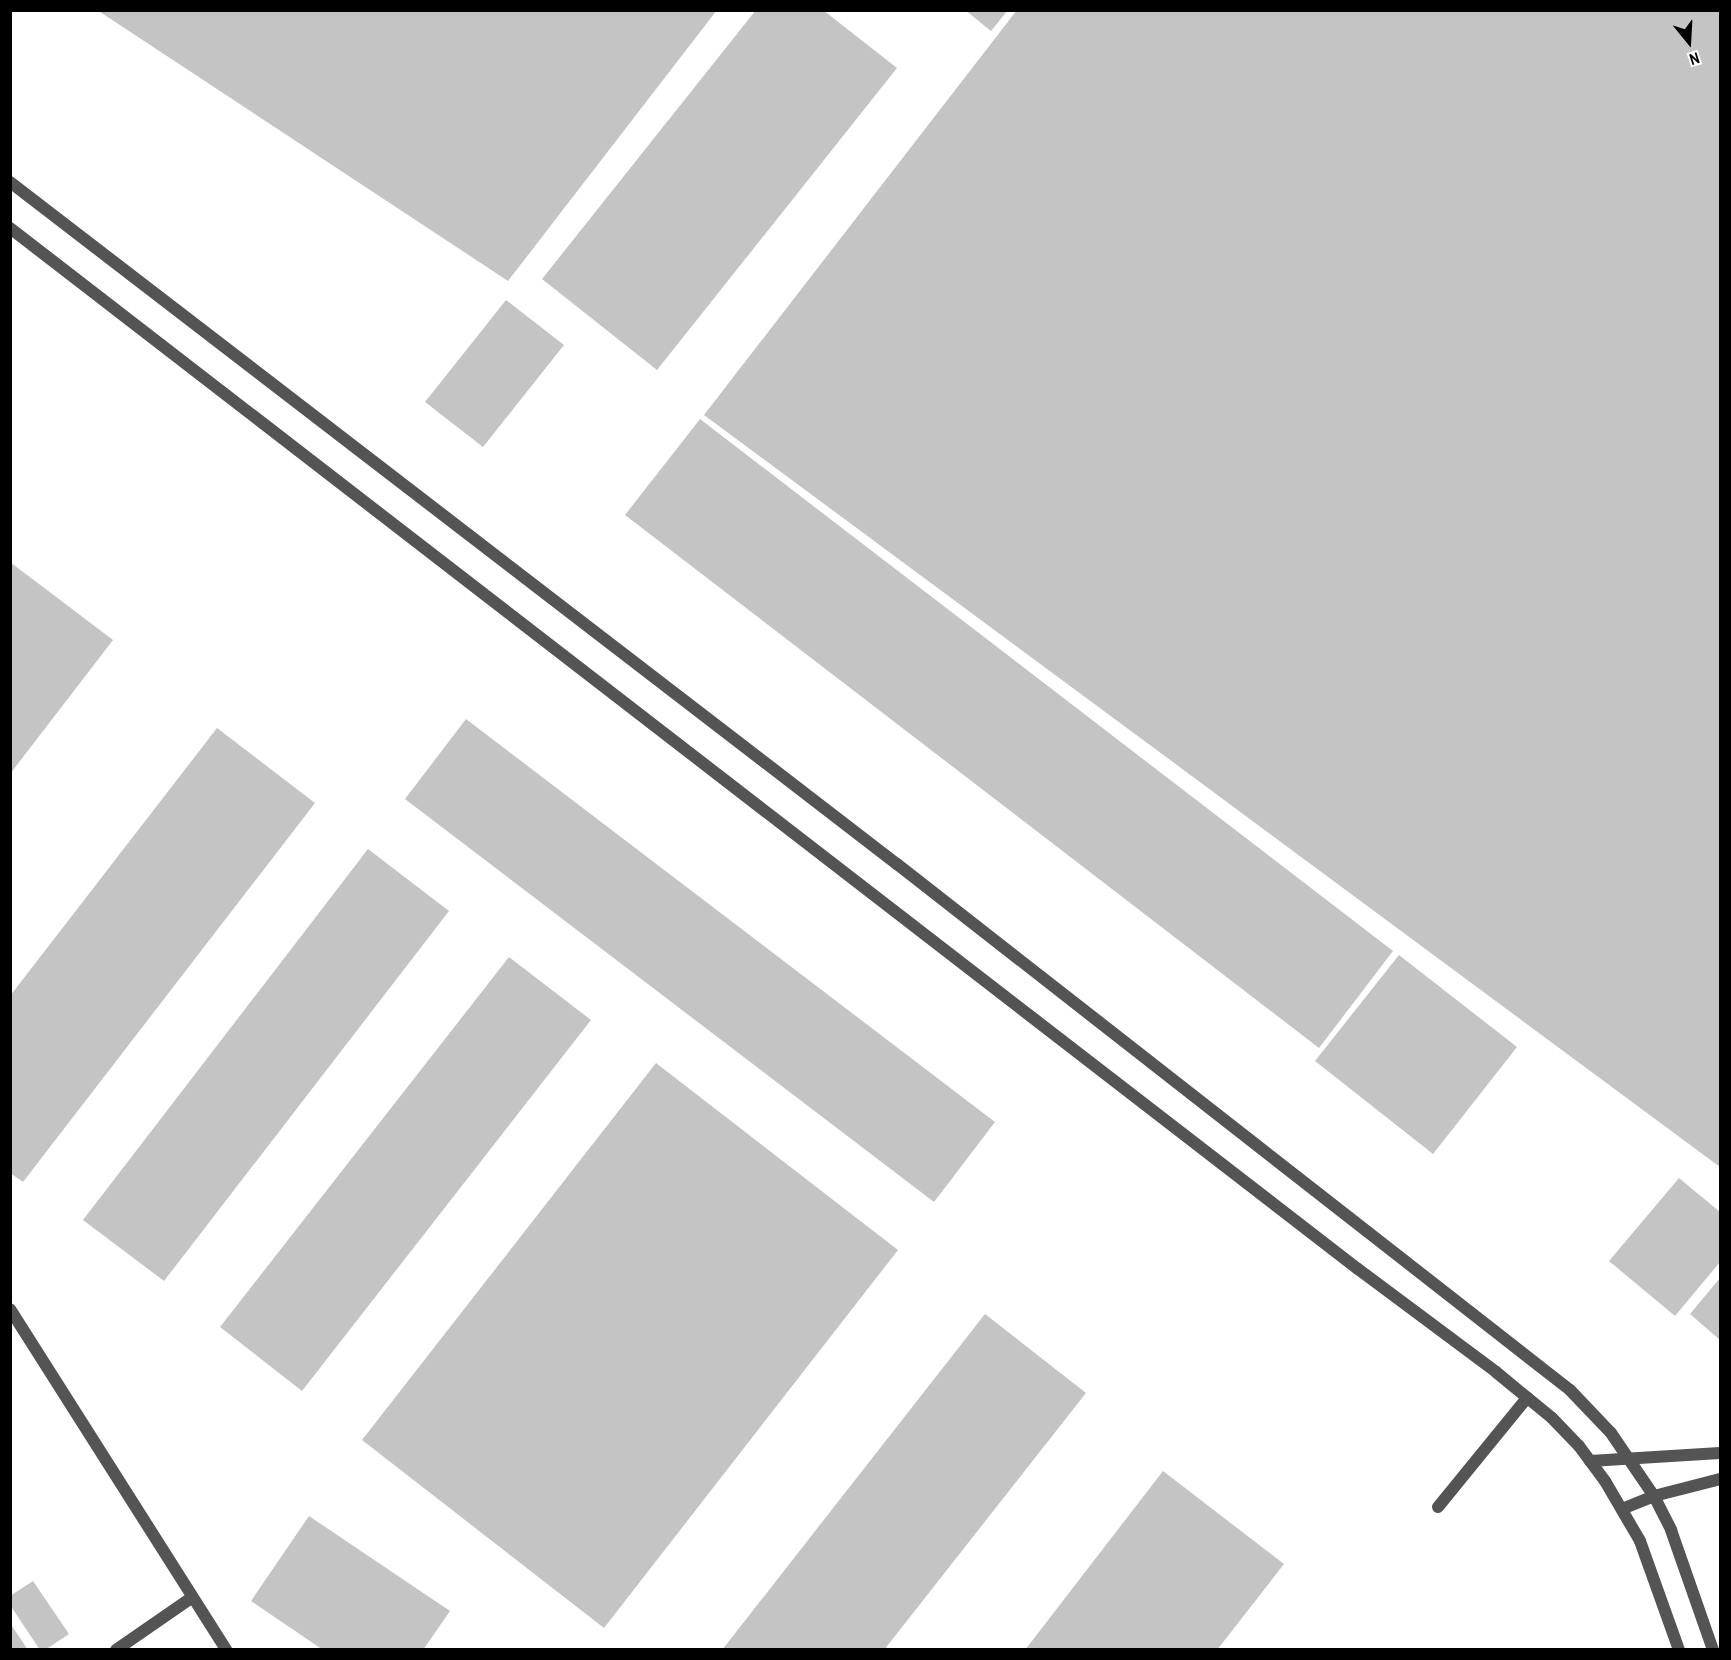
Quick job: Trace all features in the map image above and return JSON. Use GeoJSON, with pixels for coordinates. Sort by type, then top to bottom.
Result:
{"type":"FeatureCollection","features":[{"type":"Feature","properties":{"kind":"street"},"geometry":{"type":"LineString","coordinates":[[10,182],[897,864],[1550,1373],[1591,1410],[1631,1459],[1654,1496],[1671,1530],[1713,1650]]}},
{"type":"Feature","properties":{"kind":"street"},"geometry":{"type":"LineString","coordinates":[[10,228],[472,587],[1552,1418],[1590,1461],[1640,1541],[1679,1650]]}},
{"type":"Feature","properties":{"kind":"street"},"geometry":{"type":"LineString","coordinates":[[10,1309],[35,1344],[191,1598],[226,1650]]}},
{"type":"Feature","properties":{"kind":"street"},"geometry":{"type":"LineString","coordinates":[[1438,1507],[1527,1398]]}},
{"type":"Feature","properties":{"kind":"street"},"geometry":{"type":"LineString","coordinates":[[1590,1461],[1720,1453]]}},
{"type":"Feature","properties":{"kind":"street"},"geometry":{"type":"LineString","coordinates":[[1622,1509],[1654,1496],[1720,1479]]}},
{"type":"Feature","properties":{"kind":"street"},"geometry":{"type":"LineString","coordinates":[[116,1650],[191,1598]]}},
{"type":"Feature","properties":{"kind":"building"},"geometry":{"type":"Polygon","coordinates":[[[97,10],[717,10],[508,281],[97,10]]]}},
{"type":"Feature","properties":{"kind":"building"},"geometry":{"type":"Polygon","coordinates":[[[756,10],[823,10],[897,68],[657,370],[542,279],[756,10]]]}},
{"type":"Feature","properties":{"kind":"building"},"geometry":{"type":"Polygon","coordinates":[[[965,10],[1008,10],[991,31],[965,10]]]}},
{"type":"Feature","properties":{"kind":"building"},"geometry":{"type":"Polygon","coordinates":[[[1017,10],[1720,10],[1720,1167],[704,415],[1017,10]]]}},
{"type":"Feature","properties":{"kind":"building"},"geometry":{"type":"Polygon","coordinates":[[[506,300],[564,345],[483,447],[425,402],[506,300]]]}},
{"type":"Feature","properties":{"kind":"building"},"geometry":{"type":"Polygon","coordinates":[[[700,419],[1393,951],[1319,1048],[625,515],[700,419]]]}},
{"type":"Feature","properties":{"kind":"building"},"geometry":{"type":"Polygon","coordinates":[[[10,562],[113,640],[10,774],[10,562]]]}},
{"type":"Feature","properties":{"kind":"building"},"geometry":{"type":"Polygon","coordinates":[[[466,719],[995,1122],[934,1202],[405,799],[466,719]]]}},
{"type":"Feature","properties":{"kind":"building"},"geometry":{"type":"Polygon","coordinates":[[[217,728],[315,803],[23,1182],[10,1173],[10,996],[217,728]]]}},
{"type":"Feature","properties":{"kind":"building"},"geometry":{"type":"Polygon","coordinates":[[[368,849],[449,911],[164,1281],[83,1220],[368,849]]]}},
{"type":"Feature","properties":{"kind":"building"},"geometry":{"type":"Polygon","coordinates":[[[1399,955],[1517,1047],[1433,1154],[1315,1061],[1399,955]]]}},
{"type":"Feature","properties":{"kind":"building"},"geometry":{"type":"Polygon","coordinates":[[[509,957],[591,1020],[302,1391],[220,1327],[509,957]]]}},
{"type":"Feature","properties":{"kind":"building"},"geometry":{"type":"Polygon","coordinates":[[[656,1063],[898,1250],[604,1628],[362,1440],[656,1063]]]}},
{"type":"Feature","properties":{"kind":"building"},"geometry":{"type":"Polygon","coordinates":[[[1679,1178],[1720,1212],[1720,1262],[1675,1316],[1609,1261],[1679,1178]]]}},
{"type":"Feature","properties":{"kind":"building"},"geometry":{"type":"Polygon","coordinates":[[[1720,1278],[1720,1340],[1690,1314],[1720,1278]]]}},
{"type":"Feature","properties":{"kind":"building"},"geometry":{"type":"Polygon","coordinates":[[[985,1314],[1086,1393],[884,1650],[722,1650],[985,1314]]]}},
{"type":"Feature","properties":{"kind":"building"},"geometry":{"type":"Polygon","coordinates":[[[1163,1471],[1284,1564],[1217,1650],[1025,1650],[1163,1471]]]}},
{"type":"Feature","properties":{"kind":"building"},"geometry":{"type":"Polygon","coordinates":[[[309,1516],[450,1611],[423,1650],[323,1650],[251,1601],[309,1516]]]}},
{"type":"Feature","properties":{"kind":"building"},"geometry":{"type":"Polygon","coordinates":[[[33,1581],[69,1634],[45,1650],[40,1650],[10,1605],[10,1596],[33,1581]]]}},
{"type":"Feature","properties":{"kind":"building"},"geometry":{"type":"Polygon","coordinates":[[[10,1623],[28,1650],[10,1650],[10,1623]]]}}]}
